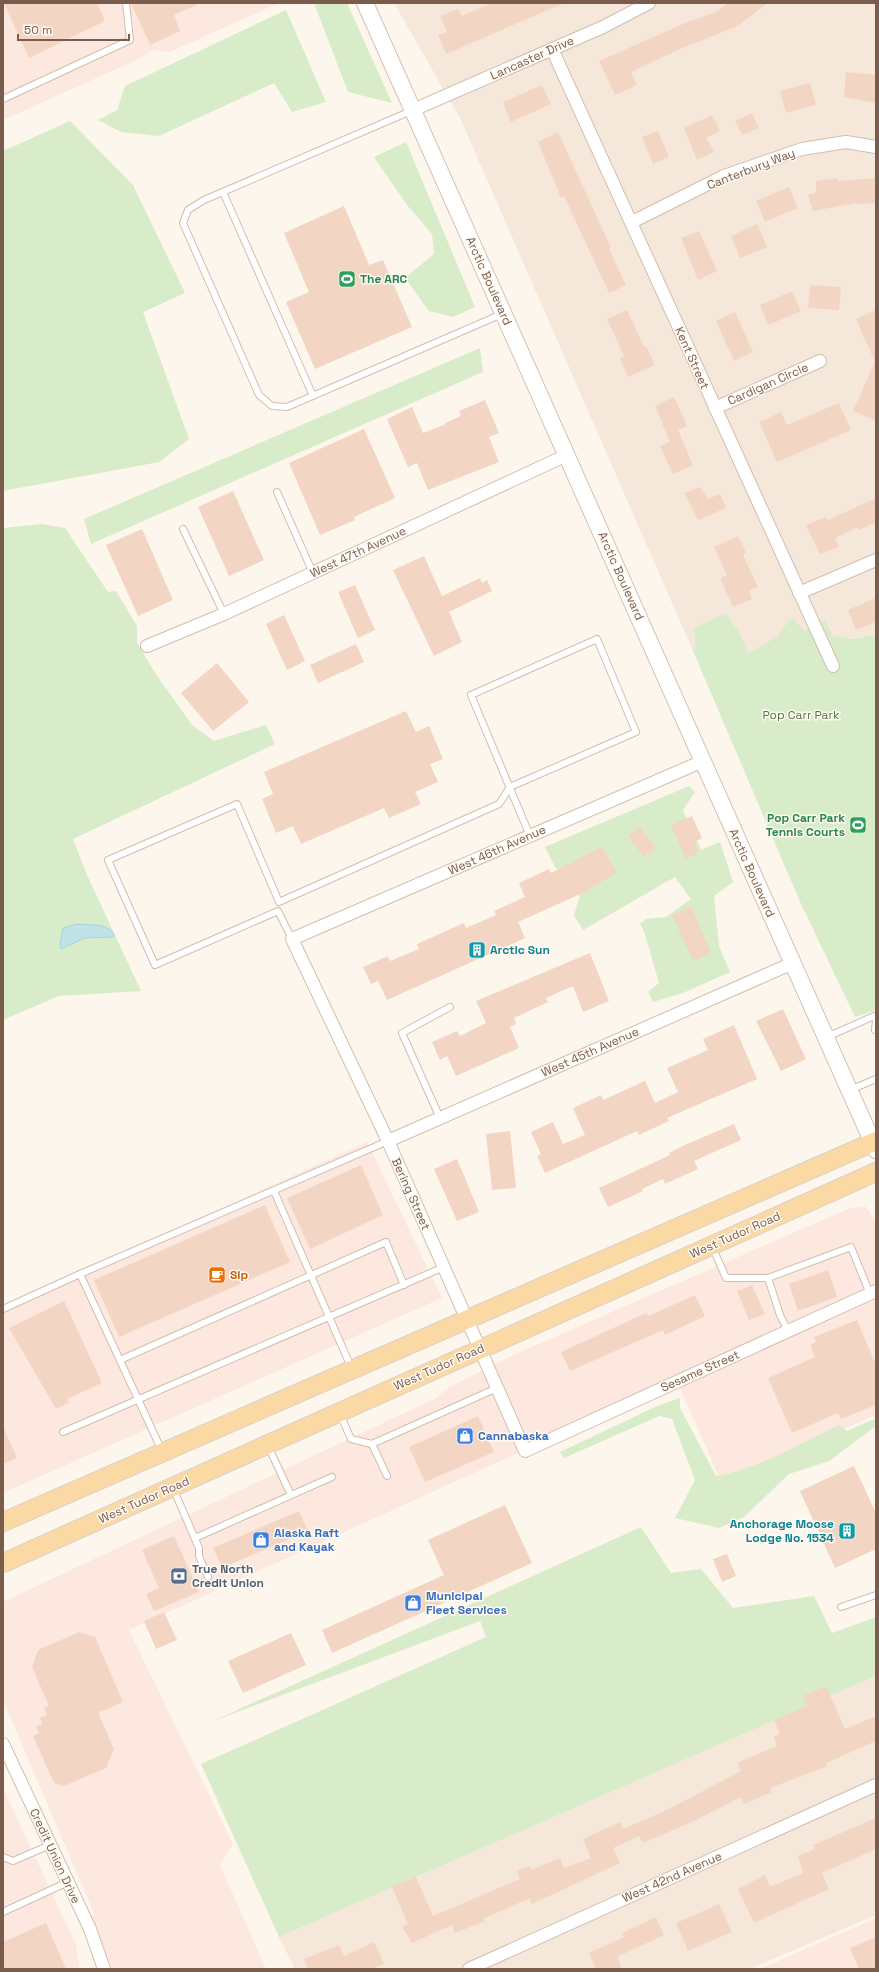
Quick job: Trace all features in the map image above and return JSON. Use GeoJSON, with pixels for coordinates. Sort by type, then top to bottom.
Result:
{"type":"FeatureCollection","features":[{"type":"Feature","properties":{"kind":"main road","name":"Arctic Boulevard"},"geometry":{"type":"LineString","coordinates":[[365,3],[849,1091],[875,1145]]}},
{"type":"Feature","properties":{"kind":"main road"},"geometry":{"type":"LineString","coordinates":[[3,1522],[875,1145]]}},
{"type":"Feature","properties":{"kind":"main road","name":"West Tudor Road"},"geometry":{"type":"LineString","coordinates":[[3,1563],[876,1172]]}},
{"type":"Feature","properties":{"kind":"street","name":"Lancaster Drive"},"geometry":{"type":"LineString","coordinates":[[413,110],[603,27],[649,3]]}},
{"type":"Feature","properties":{"kind":"street","name":"Kent Street"},"geometry":{"type":"LineString","coordinates":[[552,49],[833,666]]}},
{"type":"Feature","properties":{"kind":"street","name":"Canterbury Way"},"geometry":{"type":"LineString","coordinates":[[632,222],[724,176],[802,149],[846,142],[876,148]]}},
{"type":"Feature","properties":{"kind":"street","name":"Cardigan Circle"},"geometry":{"type":"LineString","coordinates":[[715,408],[820,361]]}},
{"type":"Feature","properties":{"kind":"street","name":"West 47th Avenue"},"geometry":{"type":"LineString","coordinates":[[147,646],[224,614],[567,455]]}},
{"type":"Feature","properties":{"kind":"street"},"geometry":{"type":"LineString","coordinates":[[799,592],[876,560]]}},
{"type":"Feature","properties":{"kind":"street","name":"West 46th Avenue"},"geometry":{"type":"LineString","coordinates":[[292,939],[703,761]]}},
{"type":"Feature","properties":{"kind":"street","name":"Bering Street"},"geometry":{"type":"LineString","coordinates":[[292,939],[388,1141],[525,1451]]}},
{"type":"Feature","properties":{"kind":"street","name":"West 45th Avenue"},"geometry":{"type":"LineString","coordinates":[[388,1141],[793,963]]}},
{"type":"Feature","properties":{"kind":"street","name":"Sesame Street"},"geometry":{"type":"LineString","coordinates":[[525,1451],[873,1293]]}},
{"type":"Feature","properties":{"kind":"street","name":"Credit Union Drive"},"geometry":{"type":"LineString","coordinates":[[3,1744],[90,1928],[104,1969]]}},
{"type":"Feature","properties":{"kind":"street","name":"West 42nd Avenue"},"geometry":{"type":"LineString","coordinates":[[469,1969],[876,1785]]}},
{"type":"Feature","properties":{"kind":"lane"},"geometry":{"type":"LineString","coordinates":[[3,100],[130,40],[126,3]]}},
{"type":"Feature","properties":{"kind":"lane"},"geometry":{"type":"LineString","coordinates":[[413,110],[204,200],[188,210],[183,223],[186,230],[259,394],[272,406],[287,407],[503,313]]}},
{"type":"Feature","properties":{"kind":"lane"},"geometry":{"type":"LineString","coordinates":[[223,192],[314,396]]}},
{"type":"Feature","properties":{"kind":"lane"},"geometry":{"type":"LineString","coordinates":[[277,492],[313,573]]}},
{"type":"Feature","properties":{"kind":"lane"},"geometry":{"type":"LineString","coordinates":[[183,529],[224,614]]}},
{"type":"Feature","properties":{"kind":"lane"},"geometry":{"type":"LineString","coordinates":[[279,902],[499,804],[510,788],[636,732],[597,639],[471,695],[510,788],[530,836]]}},
{"type":"Feature","properties":{"kind":"lane"},"geometry":{"type":"LineString","coordinates":[[278,911],[155,965],[108,860],[237,804],[279,902],[278,911],[292,939]]}},
{"type":"Feature","properties":{"kind":"lane"},"geometry":{"type":"LineString","coordinates":[[440,1118],[402,1033],[450,1007]]}},
{"type":"Feature","properties":{"kind":"lane"},"geometry":{"type":"LineString","coordinates":[[826,1038],[876,1018],[875,1030]]}},
{"type":"Feature","properties":{"kind":"lane"},"geometry":{"type":"LineString","coordinates":[[849,1091],[876,1079]]}},
{"type":"Feature","properties":{"kind":"lane"},"geometry":{"type":"LineString","coordinates":[[3,1309],[80,1274],[388,1141]]}},
{"type":"Feature","properties":{"kind":"lane"},"geometry":{"type":"LineString","coordinates":[[274,1191],[330,1316],[352,1371]]}},
{"type":"Feature","properties":{"kind":"lane"},"geometry":{"type":"LineString","coordinates":[[120,1360],[386,1242],[404,1285]]}},
{"type":"Feature","properties":{"kind":"lane"},"geometry":{"type":"LineString","coordinates":[[712,1245],[726,1278],[768,1278],[851,1247],[873,1293]]}},
{"type":"Feature","properties":{"kind":"lane"},"geometry":{"type":"LineString","coordinates":[[63,1432],[444,1267]]}},
{"type":"Feature","properties":{"kind":"lane"},"geometry":{"type":"LineString","coordinates":[[80,1274],[163,1453]]}},
{"type":"Feature","properties":{"kind":"lane"},"geometry":{"type":"LineString","coordinates":[[768,1278],[780,1315],[788,1332]]}},
{"type":"Feature","properties":{"kind":"lane"},"geometry":{"type":"LineString","coordinates":[[339,1412],[351,1438],[372,1444],[497,1388]]}},
{"type":"Feature","properties":{"kind":"lane"},"geometry":{"type":"LineString","coordinates":[[268,1444],[292,1495]]}},
{"type":"Feature","properties":{"kind":"lane"},"geometry":{"type":"LineString","coordinates":[[372,1444],[387,1476]]}},
{"type":"Feature","properties":{"kind":"lane"},"geometry":{"type":"LineString","coordinates":[[195,1538],[332,1477]]}},
{"type":"Feature","properties":{"kind":"lane"},"geometry":{"type":"LineString","coordinates":[[173,1487],[200,1548],[199,1556],[208,1578]]}},
{"type":"Feature","properties":{"kind":"lane"},"geometry":{"type":"LineString","coordinates":[[841,1607],[876,1595]]}},
{"type":"Feature","properties":{"kind":"lane"},"geometry":{"type":"LineString","coordinates":[[3,1857],[14,1861],[50,1845]]}},
{"type":"Feature","properties":{"kind":"lane"},"geometry":{"type":"LineString","coordinates":[[3,1912],[68,1882]]}},
{"type":"Feature","properties":{"kind":"shaded area"},"geometry":{"type":"Polygon","coordinates":[[[3,3],[279,3],[170,52],[153,50],[139,59],[3,120],[3,3]]]}},
{"type":"Feature","properties":{"kind":"shaded area"},"geometry":{"type":"Polygon","coordinates":[[[394,3],[876,3],[876,634],[848,639],[794,638],[746,657],[730,634],[693,651],[460,118],[394,3]]]}},
{"type":"Feature","properties":{"kind":"shaded area"},"geometry":{"type":"Polygon","coordinates":[[[367,1142],[442,1298],[3,1493],[3,1307],[367,1142]]]}},
{"type":"Feature","properties":{"kind":"shaded area"},"geometry":{"type":"Polygon","coordinates":[[[865,1206],[876,1221],[876,1415],[721,1482],[675,1377],[507,1458],[129,1630],[233,1844],[220,1865],[266,1969],[99,1969],[83,1916],[95,1916],[3,1700],[3,1602],[436,1398],[449,1387],[513,1355],[848,1209],[865,1206]]]}},
{"type":"Feature","properties":{"kind":"shaded area"},"geometry":{"type":"Polygon","coordinates":[[[876,1676],[876,1915],[750,1969],[295,1969],[279,1937],[876,1676]]]}},
{"type":"Feature","properties":{"kind":"shaded area"},"geometry":{"type":"Polygon","coordinates":[[[3,1788],[76,1945],[80,1969],[3,1969],[3,1788]]]}},
{"type":"Feature","properties":{"kind":"shaded area"},"geometry":{"type":"Polygon","coordinates":[[[876,1918],[876,1969],[760,1969],[876,1918]]]}},
{"type":"Feature","properties":{"kind":"green space"},"geometry":{"type":"Polygon","coordinates":[[[314,3],[347,3],[392,103],[348,92],[314,3]]]}},
{"type":"Feature","properties":{"kind":"green space"},"geometry":{"type":"Polygon","coordinates":[[[286,10],[326,102],[292,112],[274,83],[159,136],[121,132],[98,120],[117,110],[125,86],[286,10]]]}},
{"type":"Feature","properties":{"kind":"green space"},"geometry":{"type":"Polygon","coordinates":[[[70,121],[133,185],[185,293],[143,312],[189,439],[159,462],[3,491],[3,151],[70,121]]]}},
{"type":"Feature","properties":{"kind":"green space"},"geometry":{"type":"Polygon","coordinates":[[[406,142],[475,307],[453,317],[429,311],[405,278],[434,254],[432,234],[407,205],[374,157],[406,142]]]}},
{"type":"Feature","properties":{"kind":"green space"},"geometry":{"type":"Polygon","coordinates":[[[480,348],[483,372],[91,544],[84,519],[480,348]]]}},
{"type":"Feature","properties":{"kind":"green space"},"geometry":{"type":"Polygon","coordinates":[[[42,524],[65,528],[108,592],[116,591],[137,626],[137,642],[155,673],[192,725],[214,741],[266,725],[275,744],[73,839],[87,875],[141,991],[59,996],[3,1020],[3,528],[42,524]]]}},
{"type":"Feature","properties":{"kind":"green space","name":"Pop Carr Park"},"geometry":{"type":"Polygon","coordinates":[[[726,613],[740,634],[748,653],[777,637],[787,623],[793,618],[804,631],[825,621],[833,636],[852,639],[876,634],[876,1010],[855,1017],[801,904],[693,651],[696,649],[694,628],[726,613]]]}},
{"type":"Feature","properties":{"kind":"green space"},"geometry":{"type":"Polygon","coordinates":[[[689,786],[695,792],[683,810],[701,850],[720,842],[733,882],[714,896],[719,946],[730,972],[683,993],[653,1002],[648,992],[659,983],[644,931],[640,924],[646,919],[666,917],[691,899],[675,877],[583,930],[574,915],[580,895],[575,886],[566,888],[545,847],[689,786]]]}},
{"type":"Feature","properties":{"kind":"green space"},"geometry":{"type":"Polygon","coordinates":[[[680,1398],[680,1408],[716,1476],[764,1461],[839,1425],[847,1431],[874,1419],[876,1421],[876,1426],[829,1461],[789,1474],[744,1517],[719,1528],[675,1518],[695,1480],[672,1419],[659,1416],[564,1458],[560,1452],[657,1406],[680,1398]]]}},
{"type":"Feature","properties":{"kind":"green space"},"geometry":{"type":"Polygon","coordinates":[[[641,1527],[671,1573],[701,1569],[733,1608],[814,1596],[832,1633],[876,1617],[876,1676],[279,1937],[201,1764],[486,1637],[480,1621],[211,1722],[641,1527]]]}},
{"type":"Feature","properties":{"kind":"water"},"geometry":{"type":"Polygon","coordinates":[[[77,924],[102,926],[114,934],[113,937],[84,938],[61,949],[60,943],[63,928],[77,924]]]}},
{"type":"Feature","properties":{"kind":"building"},"geometry":{"type":"Polygon","coordinates":[[[4,3],[97,3],[105,21],[29,58],[4,3]]]}},
{"type":"Feature","properties":{"kind":"building"},"geometry":{"type":"Polygon","coordinates":[[[131,3],[201,3],[174,15],[180,31],[150,45],[131,3]]]}},
{"type":"Feature","properties":{"kind":"building"},"geometry":{"type":"Polygon","coordinates":[[[491,3],[564,3],[446,54],[438,35],[447,32],[440,16],[458,9],[462,16],[491,3]]]}},
{"type":"Feature","properties":{"kind":"building"},"geometry":{"type":"Polygon","coordinates":[[[728,3],[767,3],[738,26],[680,49],[631,72],[637,85],[615,95],[599,61],[685,23],[716,12],[728,3]]]}},
{"type":"Feature","properties":{"kind":"building"},"geometry":{"type":"Polygon","coordinates":[[[846,72],[876,75],[876,103],[844,97],[846,72]]]}},
{"type":"Feature","properties":{"kind":"building"},"geometry":{"type":"Polygon","coordinates":[[[810,83],[816,105],[786,113],[780,91],[810,83]]]}},
{"type":"Feature","properties":{"kind":"building"},"geometry":{"type":"Polygon","coordinates":[[[542,85],[551,104],[511,122],[503,102],[542,85]]]}},
{"type":"Feature","properties":{"kind":"building"},"geometry":{"type":"Polygon","coordinates":[[[752,113],[759,128],[742,135],[735,121],[752,113]]]}},
{"type":"Feature","properties":{"kind":"building"},"geometry":{"type":"Polygon","coordinates":[[[712,115],[720,131],[706,138],[714,152],[697,160],[684,128],[712,115]]]}},
{"type":"Feature","properties":{"kind":"building"},"geometry":{"type":"Polygon","coordinates":[[[658,131],[669,157],[653,164],[642,137],[658,131]]]}},
{"type":"Feature","properties":{"kind":"building"},"geometry":{"type":"Polygon","coordinates":[[[558,132],[611,248],[609,249],[626,285],[609,293],[564,196],[561,198],[538,142],[558,132]]]}},
{"type":"Feature","properties":{"kind":"building"},"geometry":{"type":"Polygon","coordinates":[[[838,178],[839,181],[876,178],[876,203],[856,203],[813,211],[808,195],[816,192],[816,181],[838,178]]]}},
{"type":"Feature","properties":{"kind":"building"},"geometry":{"type":"Polygon","coordinates":[[[789,187],[798,208],[765,222],[756,201],[789,187]]]}},
{"type":"Feature","properties":{"kind":"building","name":"The ARC"},"geometry":{"type":"Polygon","coordinates":[[[344,206],[369,265],[383,260],[412,327],[315,369],[286,302],[309,292],[284,233],[344,206]]]}},
{"type":"Feature","properties":{"kind":"building"},"geometry":{"type":"Polygon","coordinates":[[[757,224],[767,247],[740,258],[731,236],[757,224]]]}},
{"type":"Feature","properties":{"kind":"building"},"geometry":{"type":"Polygon","coordinates":[[[699,231],[717,271],[698,280],[681,238],[699,231]]]}},
{"type":"Feature","properties":{"kind":"building"},"geometry":{"type":"Polygon","coordinates":[[[810,285],[841,287],[839,310],[808,308],[810,285]]]}},
{"type":"Feature","properties":{"kind":"building"},"geometry":{"type":"Polygon","coordinates":[[[792,291],[801,311],[768,325],[760,305],[792,291]]]}},
{"type":"Feature","properties":{"kind":"building"},"geometry":{"type":"Polygon","coordinates":[[[627,310],[644,347],[646,346],[655,365],[628,377],[620,358],[624,356],[607,319],[627,310]]]}},
{"type":"Feature","properties":{"kind":"building"},"geometry":{"type":"Polygon","coordinates":[[[876,310],[876,421],[853,411],[875,362],[856,319],[876,310]]]}},
{"type":"Feature","properties":{"kind":"building"},"geometry":{"type":"Polygon","coordinates":[[[735,312],[753,352],[734,361],[716,321],[735,312]]]}},
{"type":"Feature","properties":{"kind":"building"},"geometry":{"type":"Polygon","coordinates":[[[674,397],[687,426],[678,430],[693,465],[673,474],[660,446],[670,442],[655,406],[674,397]]]}},
{"type":"Feature","properties":{"kind":"building"},"geometry":{"type":"Polygon","coordinates":[[[485,400],[499,433],[489,437],[499,462],[428,490],[417,463],[408,467],[387,419],[412,407],[423,433],[446,424],[445,423],[461,416],[459,411],[485,400]]]}},
{"type":"Feature","properties":{"kind":"building"},"geometry":{"type":"Polygon","coordinates":[[[839,403],[851,430],[777,462],[759,422],[781,412],[787,425],[839,403]]]}},
{"type":"Feature","properties":{"kind":"building"},"geometry":{"type":"Polygon","coordinates":[[[364,429],[395,498],[354,517],[355,520],[320,535],[289,463],[364,429]]]}},
{"type":"Feature","properties":{"kind":"building"},"geometry":{"type":"Polygon","coordinates":[[[700,487],[708,499],[720,494],[726,508],[698,520],[684,493],[700,487]]]}},
{"type":"Feature","properties":{"kind":"building"},"geometry":{"type":"Polygon","coordinates":[[[233,491],[264,560],[229,576],[198,507],[233,491]]]}},
{"type":"Feature","properties":{"kind":"building"},"geometry":{"type":"Polygon","coordinates":[[[876,498],[876,522],[859,530],[858,527],[835,538],[839,547],[820,554],[806,525],[826,517],[828,520],[876,498]]]}},
{"type":"Feature","properties":{"kind":"building"},"geometry":{"type":"Polygon","coordinates":[[[142,529],[173,600],[138,616],[106,545],[142,529]]]}},
{"type":"Feature","properties":{"kind":"building"},"geometry":{"type":"Polygon","coordinates":[[[738,536],[746,553],[743,555],[758,587],[749,590],[752,599],[733,607],[720,578],[727,575],[714,547],[738,536]]]}},
{"type":"Feature","properties":{"kind":"building"},"geometry":{"type":"Polygon","coordinates":[[[424,556],[442,596],[480,578],[482,583],[487,580],[492,591],[449,612],[462,642],[434,656],[393,570],[424,556]]]}},
{"type":"Feature","properties":{"kind":"building"},"geometry":{"type":"Polygon","coordinates":[[[355,585],[375,630],[358,638],[338,592],[355,585]]]}},
{"type":"Feature","properties":{"kind":"building"},"geometry":{"type":"Polygon","coordinates":[[[876,598],[876,622],[856,630],[848,610],[876,598]]]}},
{"type":"Feature","properties":{"kind":"building"},"geometry":{"type":"Polygon","coordinates":[[[284,615],[305,661],[287,670],[266,624],[284,615]]]}},
{"type":"Feature","properties":{"kind":"building"},"geometry":{"type":"Polygon","coordinates":[[[356,644],[364,662],[318,683],[310,665],[356,644]]]}},
{"type":"Feature","properties":{"kind":"building"},"geometry":{"type":"Polygon","coordinates":[[[217,663],[249,702],[213,731],[181,693],[217,663]]]}},
{"type":"Feature","properties":{"kind":"building"},"geometry":{"type":"Polygon","coordinates":[[[406,711],[416,732],[429,726],[443,759],[430,764],[438,782],[415,792],[421,804],[389,818],[384,808],[301,844],[293,826],[276,833],[262,799],[273,794],[264,772],[406,711]]]}},
{"type":"Feature","properties":{"kind":"building"},"geometry":{"type":"Polygon","coordinates":[[[692,816],[702,838],[694,842],[699,852],[686,859],[671,825],[692,816]]]}},
{"type":"Feature","properties":{"kind":"building"},"geometry":{"type":"Polygon","coordinates":[[[640,827],[656,848],[644,857],[628,836],[640,827]]]}},
{"type":"Feature","properties":{"kind":"building"},"geometry":{"type":"Polygon","coordinates":[[[602,847],[617,872],[585,892],[518,922],[525,938],[387,1000],[378,981],[371,984],[363,967],[388,956],[390,961],[419,949],[417,944],[464,923],[466,928],[496,915],[494,911],[525,897],[519,883],[549,869],[551,873],[602,847]]]}},
{"type":"Feature","properties":{"kind":"building"},"geometry":{"type":"Polygon","coordinates":[[[691,906],[711,953],[693,961],[672,915],[691,906]]]}},
{"type":"Feature","properties":{"kind":"building"},"geometry":{"type":"Polygon","coordinates":[[[590,953],[609,1001],[583,1012],[573,986],[546,998],[548,1002],[514,1018],[516,1024],[510,1027],[519,1048],[456,1076],[447,1056],[440,1060],[432,1042],[457,1031],[460,1036],[486,1023],[476,1001],[590,953]]]}},
{"type":"Feature","properties":{"kind":"building"},"geometry":{"type":"Polygon","coordinates":[[[783,1009],[806,1059],[781,1071],[756,1021],[783,1009]]]}},
{"type":"Feature","properties":{"kind":"building"},"geometry":{"type":"Polygon","coordinates":[[[734,1025],[757,1079],[667,1118],[669,1121],[639,1135],[637,1131],[545,1173],[537,1156],[541,1154],[531,1132],[553,1122],[563,1144],[585,1135],[573,1108],[601,1095],[603,1100],[645,1081],[655,1103],[678,1092],[667,1068],[708,1050],[703,1039],[734,1025]]]}},
{"type":"Feature","properties":{"kind":"building"},"geometry":{"type":"Polygon","coordinates":[[[734,1124],[741,1140],[694,1161],[698,1169],[665,1184],[663,1179],[642,1189],[643,1191],[608,1207],[599,1188],[670,1155],[669,1153],[687,1144],[734,1124]]]}},
{"type":"Feature","properties":{"kind":"building"},"geometry":{"type":"Polygon","coordinates":[[[510,1131],[516,1188],[492,1190],[486,1134],[510,1131]]]}},
{"type":"Feature","properties":{"kind":"building"},"geometry":{"type":"Polygon","coordinates":[[[457,1159],[479,1212],[457,1221],[434,1169],[457,1159]]]}},
{"type":"Feature","properties":{"kind":"building"},"geometry":{"type":"Polygon","coordinates":[[[361,1165],[383,1215],[310,1249],[287,1198],[361,1165]]]}},
{"type":"Feature","properties":{"kind":"building"},"geometry":{"type":"Polygon","coordinates":[[[265,1205],[290,1262],[119,1337],[94,1280],[265,1205]]]}},
{"type":"Feature","properties":{"kind":"building"},"geometry":{"type":"Polygon","coordinates":[[[828,1270],[837,1297],[798,1311],[789,1284],[828,1270]]]}},
{"type":"Feature","properties":{"kind":"building"},"geometry":{"type":"Polygon","coordinates":[[[752,1285],[765,1314],[749,1320],[737,1291],[752,1285]]]}},
{"type":"Feature","properties":{"kind":"building"},"geometry":{"type":"Polygon","coordinates":[[[695,1295],[705,1316],[665,1335],[663,1330],[570,1371],[561,1352],[646,1313],[648,1316],[695,1295]]]}},
{"type":"Feature","properties":{"kind":"building"},"geometry":{"type":"Polygon","coordinates":[[[64,1301],[102,1383],[67,1399],[69,1403],[56,1409],[9,1328],[64,1301]]]}},
{"type":"Feature","properties":{"kind":"building"},"geometry":{"type":"Polygon","coordinates":[[[857,1320],[876,1365],[876,1405],[841,1419],[838,1413],[792,1433],[768,1378],[815,1357],[810,1345],[816,1342],[814,1337],[857,1320]]]}},
{"type":"Feature","properties":{"kind":"building"},"geometry":{"type":"Polygon","coordinates":[[[478,1416],[494,1452],[425,1482],[409,1447],[478,1416]]]}},
{"type":"Feature","properties":{"kind":"building"},"geometry":{"type":"Polygon","coordinates":[[[3,1426],[17,1458],[3,1464],[3,1426]]]}},
{"type":"Feature","properties":{"kind":"building","name":"Anchorage Moose Lodge No. 1534"},"geometry":{"type":"Polygon","coordinates":[[[854,1466],[876,1513],[876,1549],[835,1568],[800,1491],[854,1466]]]}},
{"type":"Feature","properties":{"kind":"building","name":"Municipal Fleet Services"},"geometry":{"type":"Polygon","coordinates":[[[505,1505],[532,1563],[332,1653],[322,1630],[444,1575],[428,1540],[505,1505]]]}},
{"type":"Feature","properties":{"kind":"building","name":"Alaska Raft and Kayak"},"geometry":{"type":"Polygon","coordinates":[[[299,1511],[308,1531],[222,1568],[213,1548],[299,1511]]]}},
{"type":"Feature","properties":{"kind":"building"},"geometry":{"type":"Polygon","coordinates":[[[174,1536],[199,1592],[154,1611],[146,1594],[159,1588],[142,1550],[174,1536]]]}},
{"type":"Feature","properties":{"kind":"building"},"geometry":{"type":"Polygon","coordinates":[[[727,1554],[736,1576],[722,1582],[713,1559],[727,1554]]]}},
{"type":"Feature","properties":{"kind":"building"},"geometry":{"type":"Polygon","coordinates":[[[164,1612],[177,1640],[156,1649],[144,1621],[164,1612]]]}},
{"type":"Feature","properties":{"kind":"building"},"geometry":{"type":"Polygon","coordinates":[[[79,1632],[95,1637],[123,1702],[98,1713],[114,1749],[106,1768],[64,1786],[54,1783],[33,1736],[39,1733],[36,1727],[42,1724],[40,1718],[47,1715],[44,1708],[49,1706],[32,1667],[38,1650],[79,1632]]]}},
{"type":"Feature","properties":{"kind":"building"},"geometry":{"type":"Polygon","coordinates":[[[291,1633],[306,1665],[243,1693],[228,1661],[291,1633]]]}},
{"type":"Feature","properties":{"kind":"building"},"geometry":{"type":"Polygon","coordinates":[[[826,1686],[845,1729],[876,1716],[876,1741],[826,1763],[828,1766],[770,1788],[772,1792],[744,1804],[741,1797],[694,1821],[643,1843],[639,1836],[613,1848],[620,1863],[532,1904],[530,1898],[483,1919],[485,1921],[455,1933],[452,1925],[412,1943],[402,1927],[408,1924],[392,1887],[416,1877],[433,1916],[520,1879],[517,1871],[529,1866],[531,1870],[560,1858],[564,1868],[591,1858],[583,1839],[620,1822],[623,1829],[669,1809],[741,1771],[737,1763],[777,1746],[774,1737],[780,1734],[774,1720],[807,1706],[803,1696],[826,1686]]]}},
{"type":"Feature","properties":{"kind":"building"},"geometry":{"type":"Polygon","coordinates":[[[876,1818],[876,1849],[822,1873],[829,1889],[754,1923],[738,1889],[765,1875],[770,1887],[803,1873],[798,1856],[815,1849],[813,1845],[876,1818]]]}},
{"type":"Feature","properties":{"kind":"building"},"geometry":{"type":"Polygon","coordinates":[[[719,1904],[732,1932],[688,1951],[676,1923],[719,1904]]]}},
{"type":"Feature","properties":{"kind":"building"},"geometry":{"type":"Polygon","coordinates":[[[656,1917],[664,1935],[617,1957],[622,1969],[596,1969],[589,1953],[624,1937],[622,1933],[656,1917]]]}},
{"type":"Feature","properties":{"kind":"building"},"geometry":{"type":"Polygon","coordinates":[[[46,1923],[66,1969],[3,1969],[3,1942],[46,1923]]]}},
{"type":"Feature","properties":{"kind":"building"},"geometry":{"type":"Polygon","coordinates":[[[876,1937],[876,1969],[859,1969],[850,1948],[876,1937]]]}},
{"type":"Feature","properties":{"kind":"building"},"geometry":{"type":"Polygon","coordinates":[[[374,1942],[384,1964],[372,1969],[308,1969],[304,1959],[339,1945],[344,1956],[374,1942]]]}},
{"type":"Feature","properties":{"kind":"place","name":"The ARC"},"geometry":{"type":"Point","coordinates":[347,279]}},
{"type":"Feature","properties":{"kind":"place","name":"Pop Carr Park Tennis Courts"},"geometry":{"type":"Point","coordinates":[858,825]}},
{"type":"Feature","properties":{"kind":"place","name":"Arctic Sun"},"geometry":{"type":"Point","coordinates":[477,950]}},
{"type":"Feature","properties":{"kind":"place","name":"Sip"},"geometry":{"type":"Point","coordinates":[217,1275]}},
{"type":"Feature","properties":{"kind":"place","name":"Cannabaska"},"geometry":{"type":"Point","coordinates":[465,1436]}},
{"type":"Feature","properties":{"kind":"place","name":"Anchorage Moose Lodge No. 1534"},"geometry":{"type":"Point","coordinates":[847,1531]}},
{"type":"Feature","properties":{"kind":"place","name":"Alaska Raft and Kayak"},"geometry":{"type":"Point","coordinates":[261,1540]}},
{"type":"Feature","properties":{"kind":"place","name":"True North Credit Union"},"geometry":{"type":"Point","coordinates":[179,1576]}},
{"type":"Feature","properties":{"kind":"place","name":"Municipal Fleet Services"},"geometry":{"type":"Point","coordinates":[413,1603]}}]}
